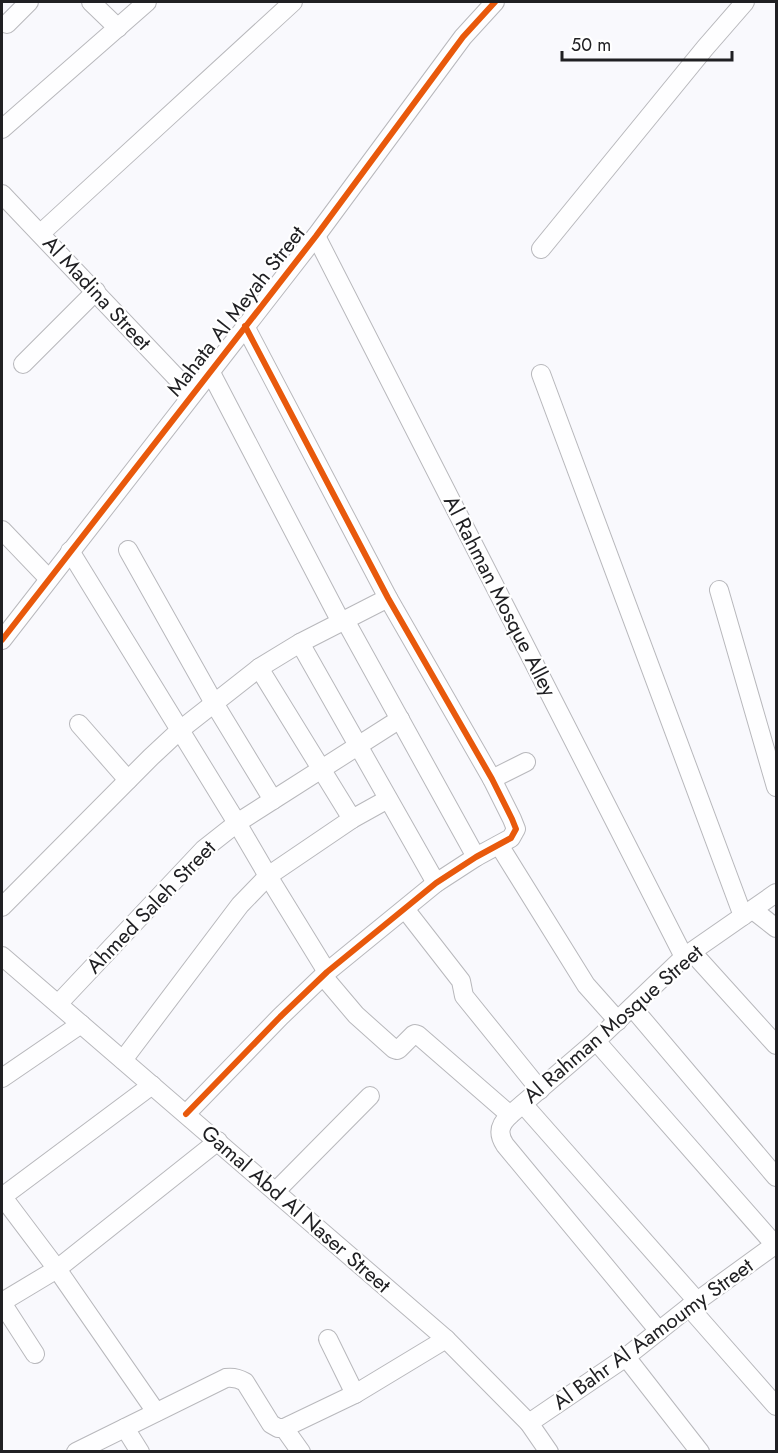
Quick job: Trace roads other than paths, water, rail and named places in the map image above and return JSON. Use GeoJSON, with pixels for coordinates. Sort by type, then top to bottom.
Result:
{"type":"FeatureCollection","features":[{"type":"Feature","properties":{"kind":"street"},"geometry":{"type":"LineString","coordinates":[[7,24],[29,2]]}},
{"type":"Feature","properties":{"kind":"street"},"geometry":{"type":"LineString","coordinates":[[91,2],[117,28]]}},
{"type":"Feature","properties":{"kind":"street"},"geometry":{"type":"LineString","coordinates":[[2,129],[147,2]]}},
{"type":"Feature","properties":{"kind":"street"},"geometry":{"type":"LineString","coordinates":[[40,233],[293,2]]}},
{"type":"Feature","properties":{"kind":"street","name":"Mahata Al Meyah Street"},"geometry":{"type":"LineString","coordinates":[[2,640],[316,236],[464,37],[495,2]]}},
{"type":"Feature","properties":{"kind":"street"},"geometry":{"type":"LineString","coordinates":[[541,249],[745,2]]}},
{"type":"Feature","properties":{"kind":"street","name":"Al Madina Street"},"geometry":{"type":"LineString","coordinates":[[2,194],[192,394]]}},
{"type":"Feature","properties":{"kind":"street","name":"Al Rahman Mosque Alley"},"geometry":{"type":"LineString","coordinates":[[316,236],[688,954],[777,1045]]}},
{"type":"Feature","properties":{"kind":"street"},"geometry":{"type":"LineString","coordinates":[[23,364],[96,291]]}},
{"type":"Feature","properties":{"kind":"street"},"geometry":{"type":"LineString","coordinates":[[186,1114],[325,974],[436,883],[511,838],[516,829],[492,779],[388,598],[245,326]]}},
{"type":"Feature","properties":{"kind":"street"},"geometry":{"type":"LineString","coordinates":[[210,371],[343,621],[477,857]]}},
{"type":"Feature","properties":{"kind":"street"},"geometry":{"type":"LineString","coordinates":[[541,374],[748,913],[777,928]]}},
{"type":"Feature","properties":{"kind":"street"},"geometry":{"type":"LineString","coordinates":[[2,530],[49,579]]}},
{"type":"Feature","properties":{"kind":"street"},"geometry":{"type":"LineString","coordinates":[[128,550],[214,703],[273,800]]}},
{"type":"Feature","properties":{"kind":"street"},"geometry":{"type":"LineString","coordinates":[[70,551],[237,823],[325,974],[356,1015],[397,1050],[413,1035],[418,1035],[517,1109],[693,1304],[777,1406]]}},
{"type":"Feature","properties":{"kind":"street"},"geometry":{"type":"LineString","coordinates":[[719,590],[777,786]]}},
{"type":"Feature","properties":{"kind":"street"},"geometry":{"type":"LineString","coordinates":[[2,907],[180,730],[259,668],[300,643],[388,598]]}},
{"type":"Feature","properties":{"kind":"street"},"geometry":{"type":"LineString","coordinates":[[300,643],[436,883]]}},
{"type":"Feature","properties":{"kind":"street"},"geometry":{"type":"LineString","coordinates":[[259,668],[352,819]]}},
{"type":"Feature","properties":{"kind":"street","name":"Ahmed Saleh Street"},"geometry":{"type":"LineString","coordinates":[[58,1004],[204,849],[237,823],[400,718]]}},
{"type":"Feature","properties":{"kind":"street"},"geometry":{"type":"LineString","coordinates":[[79,724],[128,780]]}},
{"type":"Feature","properties":{"kind":"street"},"geometry":{"type":"LineString","coordinates":[[492,779],[526,762]]}},
{"type":"Feature","properties":{"kind":"street"},"geometry":{"type":"LineString","coordinates":[[123,1060],[240,905],[268,876],[352,819],[388,799]]}},
{"type":"Feature","properties":{"kind":"street"},"geometry":{"type":"LineString","coordinates":[[499,844],[586,985],[618,1021]]}},
{"type":"Feature","properties":{"kind":"street","name":"Al Rahman Mosque Street"},"geometry":{"type":"LineString","coordinates":[[517,1109],[596,1041],[688,954],[777,893]]}},
{"type":"Feature","properties":{"kind":"street"},"geometry":{"type":"LineString","coordinates":[[405,909],[461,981],[464,996],[540,1090]]}},
{"type":"Feature","properties":{"kind":"street","name":"Gamal Abd Al Naser Street"},"geometry":{"type":"LineString","coordinates":[[3,960],[58,1004],[446,1339],[529,1423],[549,1452]]}},
{"type":"Feature","properties":{"kind":"street"},"geometry":{"type":"LineString","coordinates":[[632,1007],[777,1177]]}},
{"type":"Feature","properties":{"kind":"street"},"geometry":{"type":"LineString","coordinates":[[2,1078],[81,1024]]}},
{"type":"Feature","properties":{"kind":"street"},"geometry":{"type":"LineString","coordinates":[[596,1041],[776,1245]]}},
{"type":"Feature","properties":{"kind":"street"},"geometry":{"type":"LineString","coordinates":[[152,1085],[2,1197],[57,1269],[156,1412]]}},
{"type":"Feature","properties":{"kind":"street"},"geometry":{"type":"LineString","coordinates":[[276,1191],[370,1096]]}},
{"type":"Feature","properties":{"kind":"street"},"geometry":{"type":"LineString","coordinates":[[517,1109],[501,1125],[501,1139],[658,1331]]}},
{"type":"Feature","properties":{"kind":"street"},"geometry":{"type":"LineString","coordinates":[[35,1354],[2,1302],[57,1269],[218,1141]]}},
{"type":"Feature","properties":{"kind":"street","name":"Al Bahr Al Aamoumy Street"},"geometry":{"type":"LineString","coordinates":[[529,1423],[626,1357],[693,1304],[776,1245]]}},
{"type":"Feature","properties":{"kind":"street"},"geometry":{"type":"LineString","coordinates":[[76,1452],[232,1377],[244,1382],[271,1424],[284,1428],[355,1394],[446,1339]]}},
{"type":"Feature","properties":{"kind":"street"},"geometry":{"type":"LineString","coordinates":[[328,1340],[355,1394]]}},
{"type":"Feature","properties":{"kind":"street"},"geometry":{"type":"LineString","coordinates":[[626,1357],[700,1452]]}},
{"type":"Feature","properties":{"kind":"street"},"geometry":{"type":"LineString","coordinates":[[125,1428],[140,1452]]}},
{"type":"Feature","properties":{"kind":"street"},"geometry":{"type":"LineString","coordinates":[[284,1428],[301,1452]]}}]}
